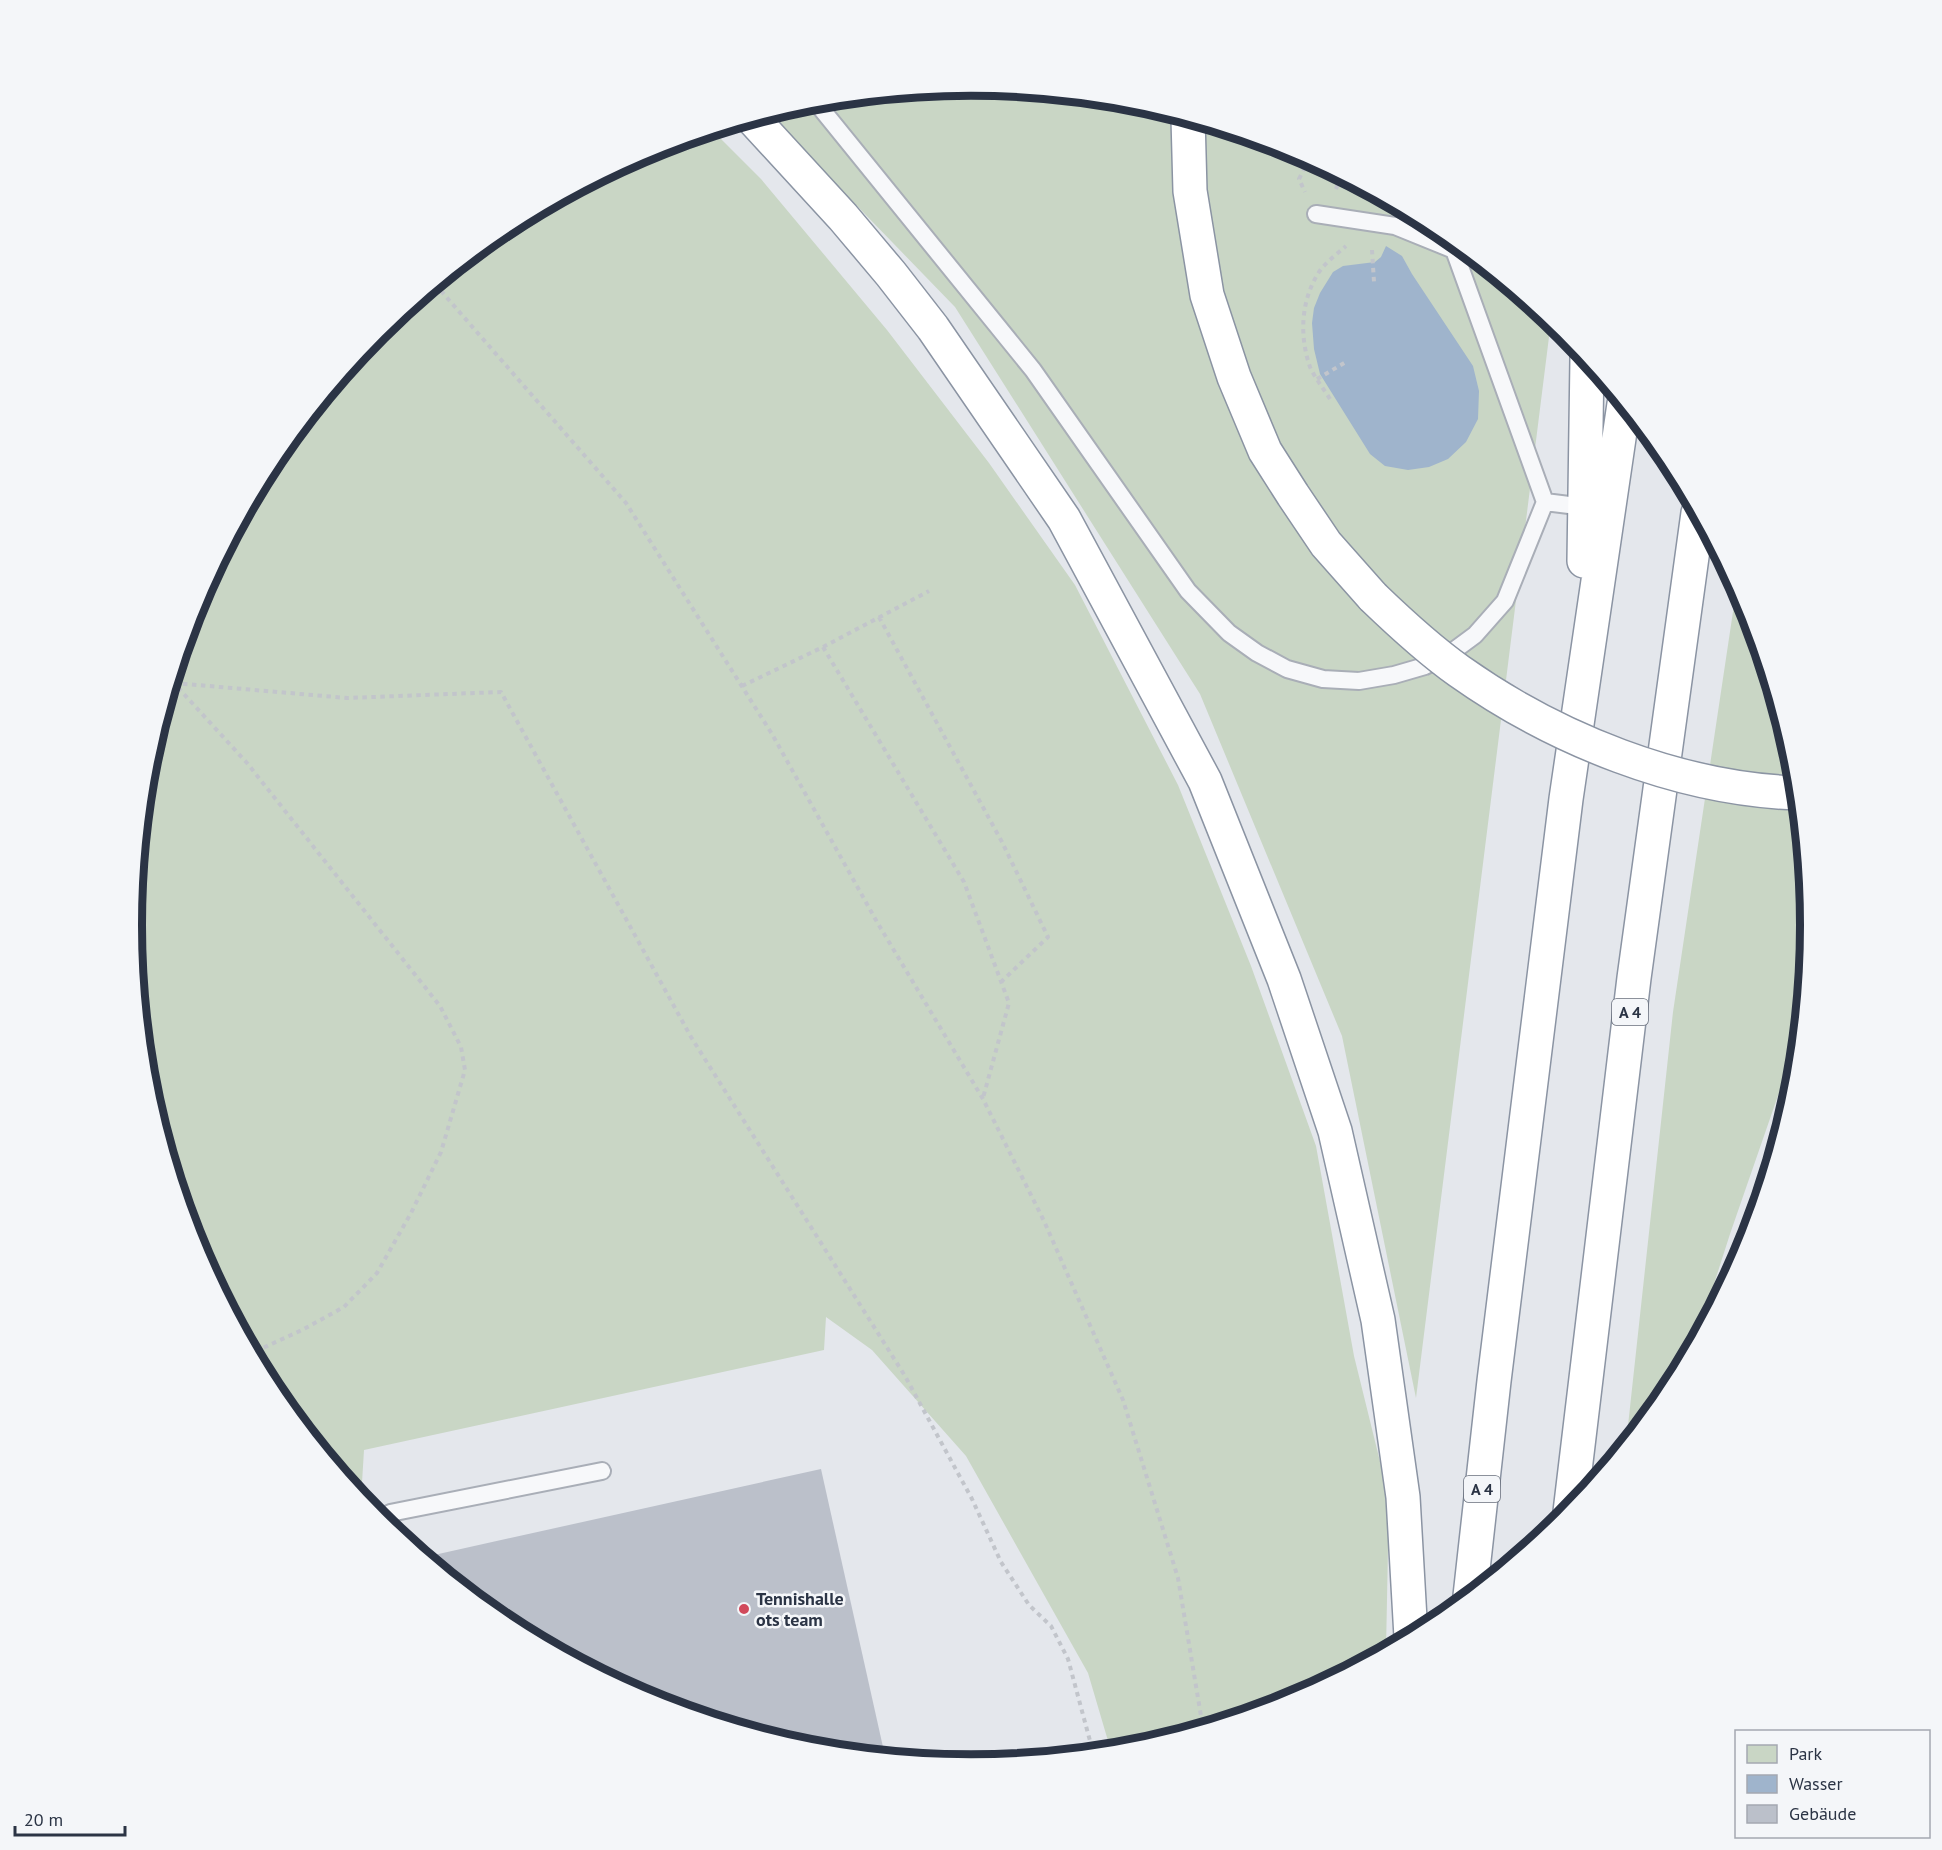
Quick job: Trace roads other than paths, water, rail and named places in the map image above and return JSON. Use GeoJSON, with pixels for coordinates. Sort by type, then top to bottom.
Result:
{"type":"FeatureCollection","features":[{"type":"Feature","properties":{"kind":"highway"},"geometry":{"type":"LineString","coordinates":[[757,124],[843,217],[933,328],[1064,519],[1205,781],[1284,979],[1335,1131],[1380,1332],[1403,1497],[1410,1627]]}},
{"type":"Feature","properties":{"kind":"highway"},"geometry":{"type":"LineString","coordinates":[[1188,125],[1190,191],[1207,295],[1234,377],[1265,451],[1326,544],[1373,597],[1457,670],[1514,706],[1570,736],[1664,770],[1727,784],[1789,792]]}},
{"type":"Feature","properties":{"kind":"highway"},"geometry":{"type":"LineString","coordinates":[[1582,692],[1587,370]]}},
{"type":"Feature","properties":{"kind":"highway","name":"A 4"},"geometry":{"type":"LineString","coordinates":[[1471,1586],[1564,811],[1623,413]]}},
{"type":"Feature","properties":{"kind":"highway","name":"A 4"},"geometry":{"type":"LineString","coordinates":[[1572,1495],[1633,990],[1696,524]]}},
{"type":"Feature","properties":{"kind":"lane"},"geometry":{"type":"LineString","coordinates":[[822,110],[1032,370],[1188,591],[1222,626],[1257,653],[1287,669],[1323,679],[1359,681],[1394,675],[1425,666],[1452,652],[1475,635],[1505,601],[1545,502],[1458,255]]}},
{"type":"Feature","properties":{"kind":"lane"},"geometry":{"type":"LineString","coordinates":[[1316,214],[1395,226],[1442,243]]}},
{"type":"Feature","properties":{"kind":"lane"},"geometry":{"type":"LineString","coordinates":[[1545,502],[1585,507]]}},
{"type":"Feature","properties":{"kind":"lane"},"geometry":{"type":"LineString","coordinates":[[389,1515],[602,1471]]}},
{"type":"Feature","properties":{"kind":"water"},"geometry":{"type":"Polygon","coordinates":[[[1386,246],[1402,256],[1473,366],[1479,391],[1478,419],[1466,442],[1448,459],[1429,467],[1408,470],[1385,466],[1370,454],[1320,374],[1314,349],[1312,323],[1314,308],[1333,272],[1343,266],[1375,262],[1381,257],[1386,246]]]}},
{"type":"Feature","properties":{"kind":"place","name":"Tennishalle ots team"},"geometry":{"type":"Point","coordinates":[744,1609]}}]}
